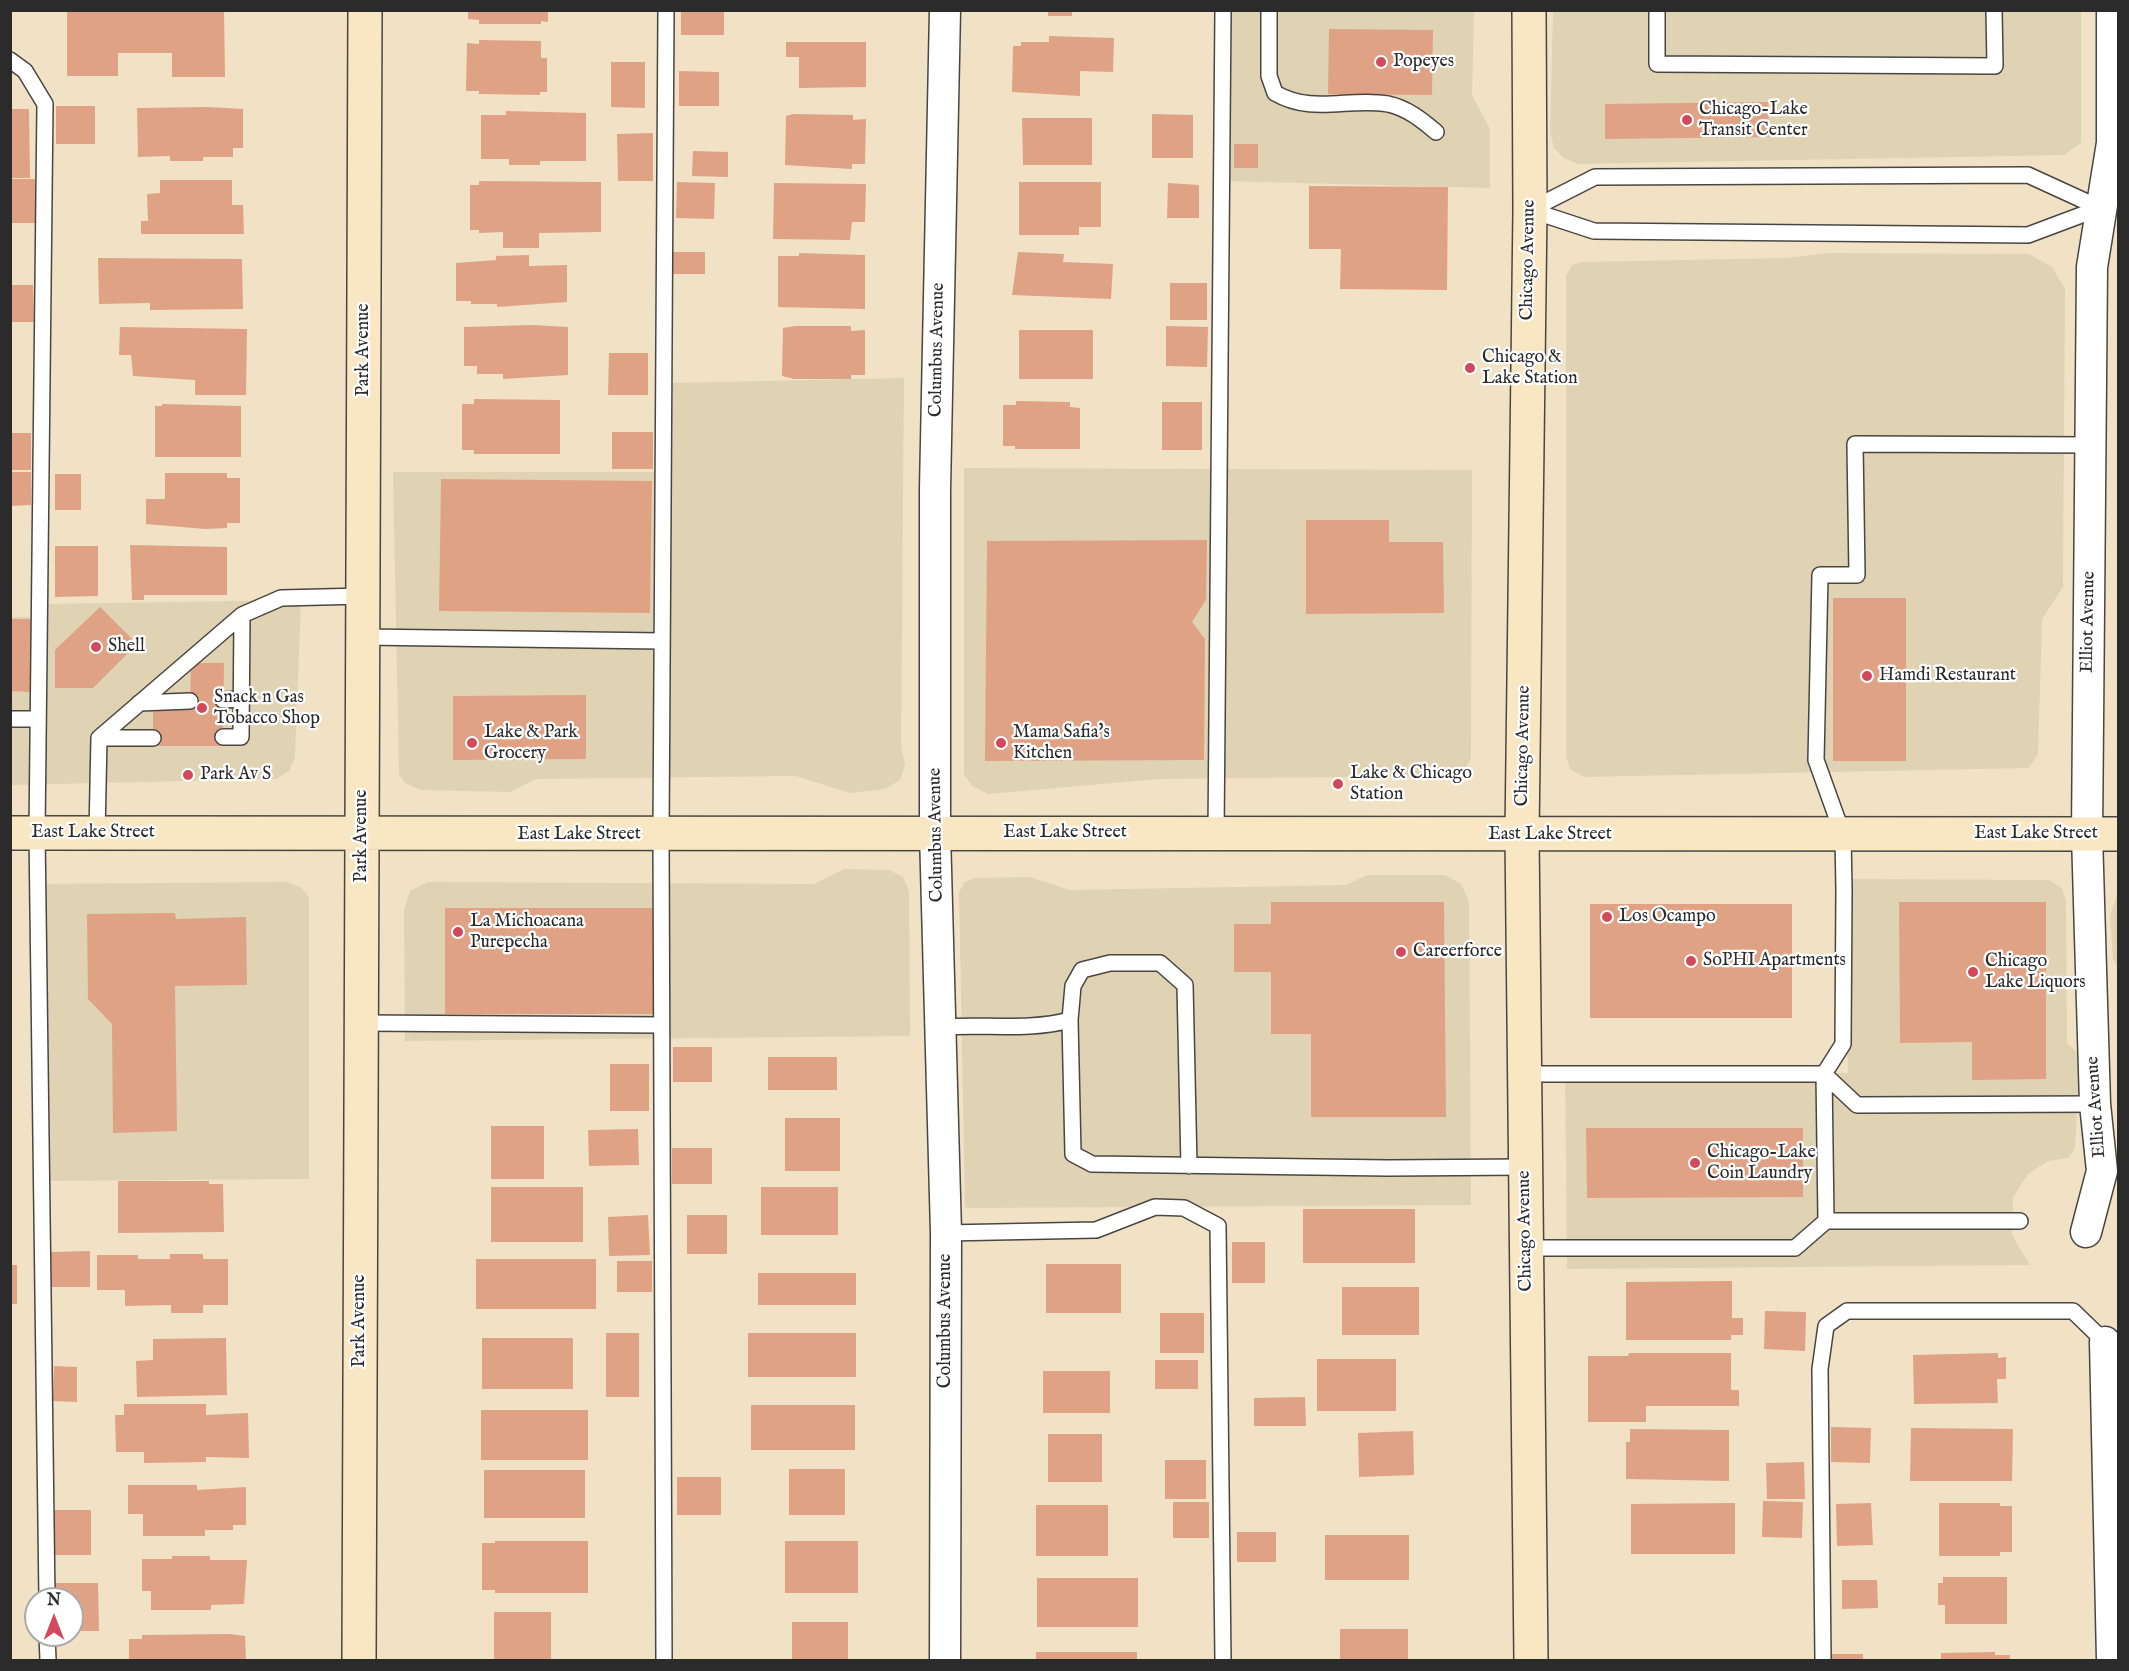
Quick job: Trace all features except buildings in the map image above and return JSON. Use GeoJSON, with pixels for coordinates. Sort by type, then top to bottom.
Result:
{"type":"FeatureCollection","features":[{"type":"Feature","properties":{"kind":"street","name":"Park Avenue"},"geometry":{"type":"LineString","coordinates":[[358,1660],[365,10]]}},
{"type":"Feature","properties":{"kind":"street","name":"Columbus Avenue"},"geometry":{"type":"LineString","coordinates":[[945,10],[935,489],[935,833],[946,1233],[945,1660]]}},
{"type":"Feature","properties":{"kind":"street","name":"Chicago Avenue"},"geometry":{"type":"LineString","coordinates":[[1529,10],[1530,210],[1522,835],[1531,1660]]}},
{"type":"Feature","properties":{"kind":"street","name":"Elliot Avenue"},"geometry":{"type":"LineString","coordinates":[[2086,1232],[2110,1171],[2104,1123],[2103,834],[2091,445],[2092,267],[2112,142],[2112,10]]}},
{"type":"Feature","properties":{"kind":"street","name":"East Lake Street"},"geometry":{"type":"LineString","coordinates":[[24,833],[362,835],[2103,834]]}},
{"type":"Feature","properties":{"kind":"street"},"geometry":{"type":"LineString","coordinates":[[2105,1342],[2112,1660]]}},
{"type":"Feature","properties":{"kind":"lane"},"geometry":{"type":"LineString","coordinates":[[664,1660],[661,835],[666,10]]}},
{"type":"Feature","properties":{"kind":"lane"},"geometry":{"type":"LineString","coordinates":[[1216,835],[1222,10]]}},
{"type":"Feature","properties":{"kind":"lane"},"geometry":{"type":"LineString","coordinates":[[1269,10],[1269,76],[1275,93],[1293,104],[1388,104],[1415,115],[1436,132]]}},
{"type":"Feature","properties":{"kind":"lane"},"geometry":{"type":"LineString","coordinates":[[1657,10],[1657,64],[1995,66],[1994,10]]}},
{"type":"Feature","properties":{"kind":"lane"},"geometry":{"type":"LineString","coordinates":[[10,60],[25,71],[45,104],[38,719],[24,833],[47,1587]]}},
{"type":"Feature","properties":{"kind":"lane"},"geometry":{"type":"LineString","coordinates":[[1530,210],[1595,177],[2016,175],[2028,175],[2100,208]]}},
{"type":"Feature","properties":{"kind":"lane"},"geometry":{"type":"LineString","coordinates":[[1530,210],[1594,231],[2028,235],[2100,208]]}},
{"type":"Feature","properties":{"kind":"lane"},"geometry":{"type":"LineString","coordinates":[[1826,1221],[1824,1074],[1844,1044],[1843,835],[1816,760],[1820,575],[1857,575],[1855,444],[2091,445]]}},
{"type":"Feature","properties":{"kind":"lane"},"geometry":{"type":"LineString","coordinates":[[97,833],[99,738],[242,615],[281,598],[363,596]]}},
{"type":"Feature","properties":{"kind":"lane"},"geometry":{"type":"LineString","coordinates":[[223,737],[241,737],[242,615]]}},
{"type":"Feature","properties":{"kind":"lane"},"geometry":{"type":"LineString","coordinates":[[363,637],[662,640]]}},
{"type":"Feature","properties":{"kind":"lane"},"geometry":{"type":"LineString","coordinates":[[223,700],[241,699]]}},
{"type":"Feature","properties":{"kind":"lane"},"geometry":{"type":"LineString","coordinates":[[139,703],[190,701]]}},
{"type":"Feature","properties":{"kind":"lane"},"geometry":{"type":"LineString","coordinates":[[10,719],[38,719]]}},
{"type":"Feature","properties":{"kind":"lane"},"geometry":{"type":"LineString","coordinates":[[99,738],[153,738]]}},
{"type":"Feature","properties":{"kind":"lane"},"geometry":{"type":"LineString","coordinates":[[1190,1166],[1185,985],[1160,963],[1110,963],[1082,970],[1073,986],[1070,1020],[1073,1154],[1092,1164],[1190,1166],[1526,1167]]}},
{"type":"Feature","properties":{"kind":"lane"},"geometry":{"type":"LineString","coordinates":[[942,1027],[981,1024],[1052,1025],[1070,1020]]}},
{"type":"Feature","properties":{"kind":"lane"},"geometry":{"type":"LineString","coordinates":[[361,1023],[661,1025]]}},
{"type":"Feature","properties":{"kind":"lane"},"geometry":{"type":"LineString","coordinates":[[1525,1074],[1824,1074],[1857,1105],[2104,1123]]}},
{"type":"Feature","properties":{"kind":"lane"},"geometry":{"type":"LineString","coordinates":[[946,1233],[1096,1230],[1155,1207],[1184,1208],[1218,1226],[1222,1660]]}},
{"type":"Feature","properties":{"kind":"lane"},"geometry":{"type":"LineString","coordinates":[[1527,1248],[1795,1248],[1826,1221],[2020,1221]]}},
{"type":"Feature","properties":{"kind":"lane"},"geometry":{"type":"LineString","coordinates":[[1823,1660],[1820,1369],[1826,1326],[1847,1311],[2073,1311],[2105,1342]]}},
{"type":"Feature","properties":{"kind":"shaded area"},"geometry":{"type":"Polygon","coordinates":[[[1226,11],[1474,11],[1472,95],[1490,129],[1490,188],[1225,181],[1226,11]]]}},
{"type":"Feature","properties":{"kind":"shaded area"},"geometry":{"type":"Polygon","coordinates":[[[1553,11],[2081,11],[2081,143],[2064,155],[1578,164],[1564,158],[1554,148],[1550,132],[1553,11]]]}},
{"type":"Feature","properties":{"kind":"shaded area"},"geometry":{"type":"Polygon","coordinates":[[[1828,253],[2029,254],[2052,267],[2065,289],[2063,587],[2042,619],[2038,754],[2029,768],[1584,777],[1570,769],[1566,757],[1566,276],[1572,265],[1582,262],[1787,258],[1828,253]]]}},
{"type":"Feature","properties":{"kind":"shaded area"},"geometry":{"type":"Polygon","coordinates":[[[904,378],[901,747],[905,765],[900,780],[885,789],[849,793],[796,776],[536,779],[510,792],[421,790],[405,783],[399,774],[393,472],[665,472],[669,383],[904,378]]]}},
{"type":"Feature","properties":{"kind":"shaded area"},"geometry":{"type":"Polygon","coordinates":[[[964,468],[1472,470],[1471,757],[1466,769],[1449,776],[1159,779],[988,794],[972,786],[964,774],[964,468]]]}},
{"type":"Feature","properties":{"kind":"shaded area"},"geometry":{"type":"Polygon","coordinates":[[[301,600],[295,758],[289,771],[276,779],[11,785],[10,617],[47,617],[47,604],[301,600]]]}},
{"type":"Feature","properties":{"kind":"shaded area"},"geometry":{"type":"Polygon","coordinates":[[[844,869],[889,870],[903,877],[909,891],[910,1036],[405,1041],[404,910],[410,891],[428,882],[814,884],[844,869]]]}},
{"type":"Feature","properties":{"kind":"shaded area"},"geometry":{"type":"Polygon","coordinates":[[[1367,875],[1445,875],[1461,884],[1469,902],[1471,1205],[965,1208],[959,892],[965,882],[974,878],[1030,877],[1070,890],[1346,885],[1367,875]]]}},
{"type":"Feature","properties":{"kind":"shaded area"},"geometry":{"type":"Polygon","coordinates":[[[1843,879],[2049,880],[2062,888],[2066,900],[2067,1043],[2080,1055],[2075,1149],[2068,1158],[2048,1161],[2028,1174],[2013,1197],[2012,1235],[2030,1265],[1567,1269],[1565,1071],[1848,1073],[1843,879]]]}},
{"type":"Feature","properties":{"kind":"shaded area"},"geometry":{"type":"Polygon","coordinates":[[[288,882],[302,888],[309,897],[309,1179],[38,1181],[34,884],[288,882]]]}},
{"type":"Feature","properties":{"kind":"shaded area"},"geometry":{"type":"Polygon","coordinates":[[[2118,892],[2118,969],[2113,959],[2110,915],[2118,892]]]}},
{"type":"Feature","properties":{"kind":"place","name":"Popeyes"},"geometry":{"type":"Point","coordinates":[1381,62]}},
{"type":"Feature","properties":{"kind":"place","name":"Chicago-Lake Transit Center"},"geometry":{"type":"Point","coordinates":[1687,120]}},
{"type":"Feature","properties":{"kind":"place","name":"Chicago & Lake Station"},"geometry":{"type":"Point","coordinates":[1470,368]}},
{"type":"Feature","properties":{"kind":"place","name":"Shell"},"geometry":{"type":"Point","coordinates":[96,647]}},
{"type":"Feature","properties":{"kind":"place","name":"Hamdi Restaurant"},"geometry":{"type":"Point","coordinates":[1867,676]}},
{"type":"Feature","properties":{"kind":"place","name":"Snack n Gas Tobacco Shop"},"geometry":{"type":"Point","coordinates":[202,708]}},
{"type":"Feature","properties":{"kind":"place","name":"Lake & Park Grocery"},"geometry":{"type":"Point","coordinates":[472,743]}},
{"type":"Feature","properties":{"kind":"place","name":"Mama Safia's Kitchen"},"geometry":{"type":"Point","coordinates":[1001,743]}},
{"type":"Feature","properties":{"kind":"place","name":"Park Av S"},"geometry":{"type":"Point","coordinates":[188,775]}},
{"type":"Feature","properties":{"kind":"place","name":"Lake & Chicago Station"},"geometry":{"type":"Point","coordinates":[1338,784]}},
{"type":"Feature","properties":{"kind":"place","name":"Los Ocampo"},"geometry":{"type":"Point","coordinates":[1607,917]}},
{"type":"Feature","properties":{"kind":"place","name":"La Michoacana Purepecha"},"geometry":{"type":"Point","coordinates":[458,932]}},
{"type":"Feature","properties":{"kind":"place","name":"Careerforce"},"geometry":{"type":"Point","coordinates":[1401,952]}},
{"type":"Feature","properties":{"kind":"place","name":"SoPHI Apartments"},"geometry":{"type":"Point","coordinates":[1691,961]}},
{"type":"Feature","properties":{"kind":"place","name":"Chicago Lake Liquors"},"geometry":{"type":"Point","coordinates":[1973,972]}},
{"type":"Feature","properties":{"kind":"place","name":"Chicago-Lake Coin Laundry"},"geometry":{"type":"Point","coordinates":[1695,1163]}}]}
